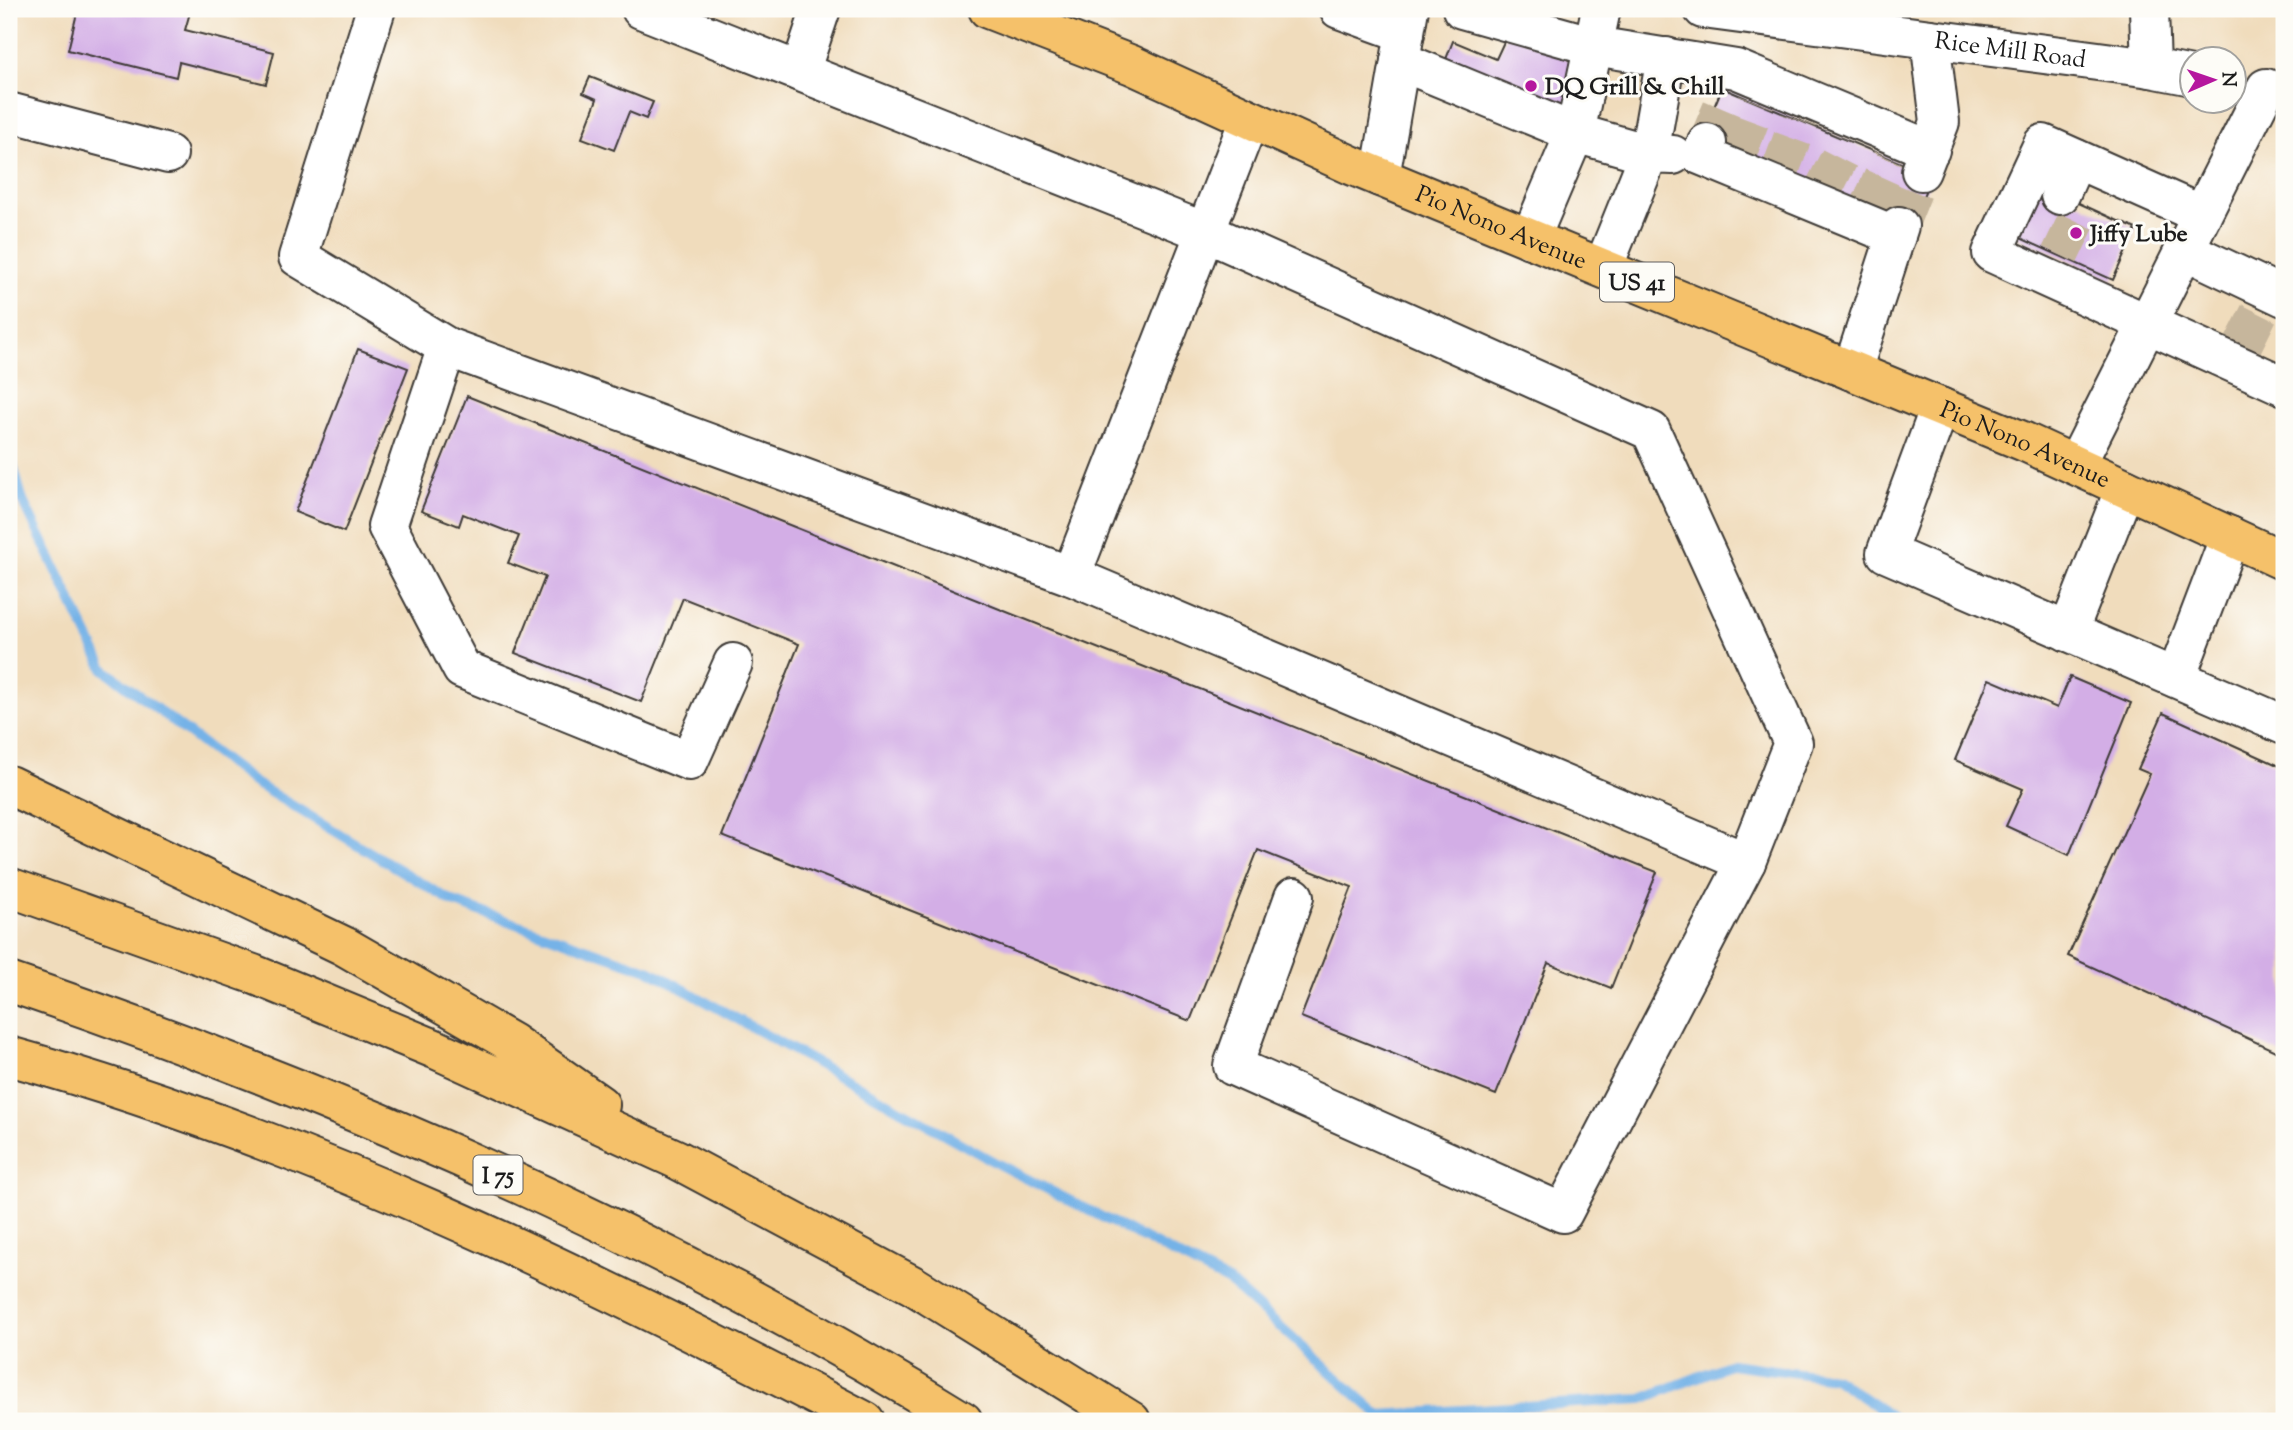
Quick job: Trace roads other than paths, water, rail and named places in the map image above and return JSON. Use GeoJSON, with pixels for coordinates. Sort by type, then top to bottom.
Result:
{"type":"FeatureCollection","features":[{"type":"Feature","properties":{"kind":"main road","name":"Pio Nono Avenue"},"geometry":{"type":"LineString","coordinates":[[988,9],[1107,55],[1380,177],[1940,407],[2076,465],[2284,561]]}},
{"type":"Feature","properties":{"kind":"main road"},"geometry":{"type":"LineString","coordinates":[[9,785],[344,946],[512,1043],[676,1159]]}},
{"type":"Feature","properties":{"kind":"main road"},"geometry":{"type":"LineString","coordinates":[[9,887],[81,911],[313,999],[435,1049],[676,1159],[914,1286],[1131,1421]]}},
{"type":"Feature","properties":{"kind":"main road","name":"I 75"},"geometry":{"type":"LineString","coordinates":[[9,982],[170,1038],[434,1146],[641,1240],[864,1360],[963,1421]]}},
{"type":"Feature","properties":{"kind":"main road"},"geometry":{"type":"LineString","coordinates":[[9,1056],[179,1110],[322,1164],[650,1311],[865,1421]]}},
{"type":"Feature","properties":{"kind":"street"},"geometry":{"type":"LineString","coordinates":[[376,9],[298,257],[447,347],[1071,576],[1746,862]]}},
{"type":"Feature","properties":{"kind":"street"},"geometry":{"type":"LineString","coordinates":[[641,9],[1205,232],[1651,431],[1793,743],[1746,862],[1563,1213],[1233,1066],[1294,897]]}},
{"type":"Feature","properties":{"kind":"street"},"geometry":{"type":"LineString","coordinates":[[800,72],[821,9]]}},
{"type":"Feature","properties":{"kind":"street"},"geometry":{"type":"LineString","coordinates":[[1339,9],[1404,34],[1575,133],[1649,154],[1719,156],[1881,224],[1852,371]]}},
{"type":"Feature","properties":{"kind":"street"},"geometry":{"type":"LineString","coordinates":[[1462,9],[1594,46],[1666,57],[1747,86],[1910,155],[1940,121],[1930,39]]}},
{"type":"Feature","properties":{"kind":"street"},"geometry":{"type":"LineString","coordinates":[[1530,239],[1575,133],[1601,9]]}},
{"type":"Feature","properties":{"kind":"street","name":"Rice Mill Road"},"geometry":{"type":"LineString","coordinates":[[1703,9],[2178,73]]}},
{"type":"Feature","properties":{"kind":"street"},"geometry":{"type":"LineString","coordinates":[[2149,9],[2151,68]]}},
{"type":"Feature","properties":{"kind":"street"},"geometry":{"type":"LineString","coordinates":[[1747,86],[1754,15]]}},
{"type":"Feature","properties":{"kind":"street"},"geometry":{"type":"LineString","coordinates":[[1380,177],[1404,34]]}},
{"type":"Feature","properties":{"kind":"street"},"geometry":{"type":"LineString","coordinates":[[1603,268],[1649,154],[1666,57]]}},
{"type":"Feature","properties":{"kind":"street"},"geometry":{"type":"LineString","coordinates":[[2076,465],[2185,250],[2261,88]]}},
{"type":"Feature","properties":{"kind":"street"},"geometry":{"type":"LineString","coordinates":[[9,112],[168,154]]}},
{"type":"Feature","properties":{"kind":"street"},"geometry":{"type":"LineString","coordinates":[[1071,576],[1249,120]]}},
{"type":"Feature","properties":{"kind":"street"},"geometry":{"type":"LineString","coordinates":[[2202,215],[2043,144],[1992,253],[2043,262],[2148,324],[2239,356],[2283,384]]}},
{"type":"Feature","properties":{"kind":"street"},"geometry":{"type":"LineString","coordinates":[[2072,200],[2088,164]]}},
{"type":"Feature","properties":{"kind":"street"},"geometry":{"type":"LineString","coordinates":[[2185,250],[2271,299]]}},
{"type":"Feature","properties":{"kind":"street"},"geometry":{"type":"LineString","coordinates":[[447,347],[387,526],[462,669],[689,761],[733,663]]}},
{"type":"Feature","properties":{"kind":"street"},"geometry":{"type":"LineString","coordinates":[[1940,407],[1885,554],[2284,725]]}},
{"type":"Feature","properties":{"kind":"street"},"geometry":{"type":"LineString","coordinates":[[2068,632],[2125,488]]}},
{"type":"Feature","properties":{"kind":"street"},"geometry":{"type":"LineString","coordinates":[[2176,678],[2230,536]]}},
{"type":"Feature","properties":{"kind":"waterway"},"geometry":{"type":"LineString","coordinates":[[9,452],[23,501],[104,669],[253,782],[453,902],[651,971],[998,1164],[1229,1282],[1379,1415],[1642,1399],[1731,1364],[1834,1378],[1898,1421]]}},
{"type":"Feature","properties":{"kind":"tunnel"},"geometry":{"type":"LineString","coordinates":[[1707,143],[1729,91]]}},
{"type":"Feature","properties":{"kind":"tunnel"},"geometry":{"type":"LineString","coordinates":[[1737,156],[1757,102]]}},
{"type":"Feature","properties":{"kind":"tunnel"},"geometry":{"type":"LineString","coordinates":[[1779,174],[1799,120]]}},
{"type":"Feature","properties":{"kind":"tunnel"},"geometry":{"type":"LineString","coordinates":[[1822,192],[1848,141]]}},
{"type":"Feature","properties":{"kind":"tunnel"},"geometry":{"type":"LineString","coordinates":[[1867,212],[1891,159]]}},
{"type":"Feature","properties":{"kind":"tunnel"},"geometry":{"type":"LineString","coordinates":[[1899,226],[1921,171]]}},
{"type":"Feature","properties":{"kind":"tunnel"},"geometry":{"type":"LineString","coordinates":[[2060,255],[2084,205]]}},
{"type":"Feature","properties":{"kind":"tunnel"},"geometry":{"type":"LineString","coordinates":[[2242,347],[2260,311]]}},
{"type":"Feature","properties":{"kind":"place","name":"DQ Grill & Chill"},"geometry":{"type":"Point","coordinates":[1531,86]}},
{"type":"Feature","properties":{"kind":"place","name":"Jiffy Lube"},"geometry":{"type":"Point","coordinates":[2076,233]}}]}
